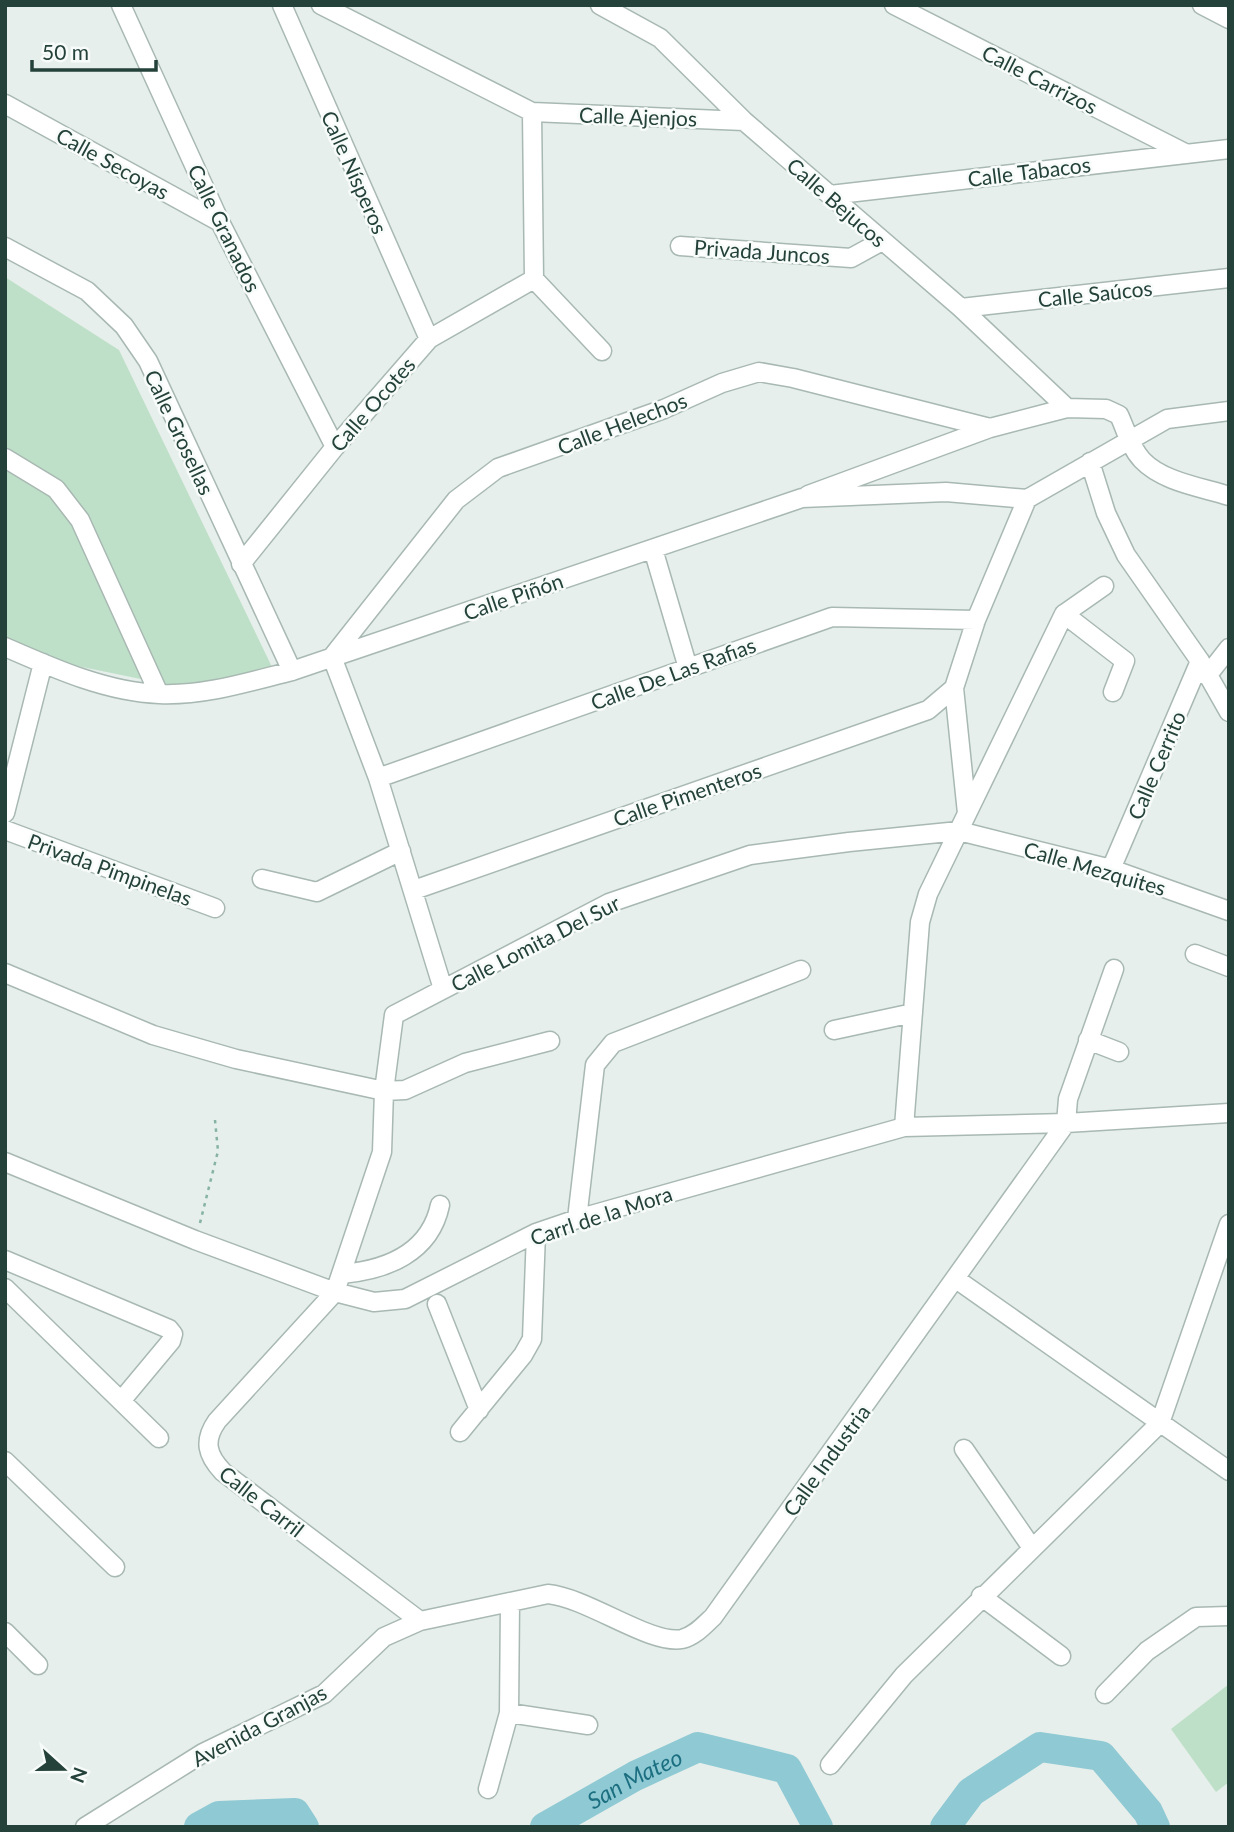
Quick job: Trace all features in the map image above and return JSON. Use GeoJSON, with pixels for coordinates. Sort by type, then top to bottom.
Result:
{"type":"FeatureCollection","features":[{"type":"Feature","properties":{"kind":"street","name":"Calle Granados"},"geometry":{"type":"LineString","coordinates":[[121,5],[220,222],[335,447]]}},
{"type":"Feature","properties":{"kind":"street","name":"Calle Nísperos"},"geometry":{"type":"LineString","coordinates":[[282,5],[429,339]]}},
{"type":"Feature","properties":{"kind":"street"},"geometry":{"type":"LineString","coordinates":[[321,5],[532,112],[534,279],[602,351]]}},
{"type":"Feature","properties":{"kind":"street","name":"Calle Bejucos"},"geometry":{"type":"LineString","coordinates":[[600,5],[660,38],[744,121],[961,308],[1067,408]]}},
{"type":"Feature","properties":{"kind":"street","name":"Calle Carrizos"},"geometry":{"type":"LineString","coordinates":[[894,5],[1185,153]]}},
{"type":"Feature","properties":{"kind":"street"},"geometry":{"type":"LineString","coordinates":[[1202,5],[1229,19]]}},
{"type":"Feature","properties":{"kind":"street","name":"Calle Secoyas"},"geometry":{"type":"LineString","coordinates":[[5,104],[220,222]]}},
{"type":"Feature","properties":{"kind":"street","name":"Calle Ajenjos"},"geometry":{"type":"LineString","coordinates":[[532,112],[744,121]]}},
{"type":"Feature","properties":{"kind":"street","name":"Calle Tabacos"},"geometry":{"type":"LineString","coordinates":[[830,195],[1229,149]]}},
{"type":"Feature","properties":{"kind":"street","name":"Privada Juncos"},"geometry":{"type":"LineString","coordinates":[[680,246],[850,258],[882,241]]}},
{"type":"Feature","properties":{"kind":"street","name":"Calle Grosellas"},"geometry":{"type":"LineString","coordinates":[[5,247],[87,291],[124,326],[148,362],[292,671]]}},
{"type":"Feature","properties":{"kind":"street","name":"Calle Saúcos"},"geometry":{"type":"LineString","coordinates":[[961,308],[1229,278]]}},
{"type":"Feature","properties":{"kind":"street","name":"Calle Ocotes"},"geometry":{"type":"LineString","coordinates":[[241,564],[335,447],[429,339],[534,279]]}},
{"type":"Feature","properties":{"kind":"street","name":"Calle Helechos"},"geometry":{"type":"LineString","coordinates":[[332,657],[456,500],[499,468],[664,409],[722,383],[759,372],[793,377],[990,428]]}},
{"type":"Feature","properties":{"kind":"street"},"geometry":{"type":"LineString","coordinates":[[802,498],[816,489],[990,428],[1067,408],[1106,409],[1119,415],[1129,441],[1142,460],[1163,475],[1229,496]]}},
{"type":"Feature","properties":{"kind":"street"},"geometry":{"type":"LineString","coordinates":[[967,813],[954,688],[976,620],[1027,499],[1167,419],[1229,411]]}},
{"type":"Feature","properties":{"kind":"street"},"geometry":{"type":"LineString","coordinates":[[1090,462],[1106,513],[1126,555],[1204,668],[1229,712]]}},
{"type":"Feature","properties":{"kind":"street"},"geometry":{"type":"LineString","coordinates":[[8,466],[56,489],[80,520],[159,694]]}},
{"type":"Feature","properties":{"kind":"street","name":"Calle Piñón"},"geometry":{"type":"LineString","coordinates":[[5,647],[98,683],[159,694],[215,691],[292,671],[802,498],[946,492],[1027,499]]}},
{"type":"Feature","properties":{"kind":"street"},"geometry":{"type":"LineString","coordinates":[[653,549],[688,667]]}},
{"type":"Feature","properties":{"kind":"street"},"geometry":{"type":"LineString","coordinates":[[904,1127],[920,922],[928,894],[1064,614],[1104,586]]}},
{"type":"Feature","properties":{"kind":"street"},"geometry":{"type":"LineString","coordinates":[[1064,614],[1125,661],[1114,692]]}},
{"type":"Feature","properties":{"kind":"street","name":"Calle De Las Rafias"},"geometry":{"type":"LineString","coordinates":[[377,778],[832,617],[976,620]]}},
{"type":"Feature","properties":{"kind":"street","name":"Calle Cerrito"},"geometry":{"type":"LineString","coordinates":[[1111,869],[1204,668],[1229,648]]}},
{"type":"Feature","properties":{"kind":"street"},"geometry":{"type":"LineString","coordinates":[[332,657],[377,778],[443,989]]}},
{"type":"Feature","properties":{"kind":"street"},"geometry":{"type":"LineString","coordinates":[[5,813],[43,663]]}},
{"type":"Feature","properties":{"kind":"street","name":"Calle Pimenteros"},"geometry":{"type":"LineString","coordinates":[[414,890],[928,710],[954,688]]}},
{"type":"Feature","properties":{"kind":"street","name":"Privada Pimpinelas"},"geometry":{"type":"LineString","coordinates":[[5,830],[215,908]]}},
{"type":"Feature","properties":{"kind":"street","name":"Calle Mezquites"},"geometry":{"type":"LineString","coordinates":[[959,831],[1111,869],[1229,911]]}},
{"type":"Feature","properties":{"kind":"street","name":"Calle Lomita Del Sur"},"geometry":{"type":"LineString","coordinates":[[335,1292],[382,1152],[384,1091],[394,1015],[610,903],[750,855],[959,831]]}},
{"type":"Feature","properties":{"kind":"street"},"geometry":{"type":"LineString","coordinates":[[262,879],[317,892],[401,851]]}},
{"type":"Feature","properties":{"kind":"street"},"geometry":{"type":"LineString","coordinates":[[1195,954],[1229,967]]}},
{"type":"Feature","properties":{"kind":"street"},"geometry":{"type":"LineString","coordinates":[[1066,1124],[1068,1099],[1114,969]]}},
{"type":"Feature","properties":{"kind":"street"},"geometry":{"type":"LineString","coordinates":[[577,1219],[595,1065],[613,1043],[801,970]]}},
{"type":"Feature","properties":{"kind":"street"},"geometry":{"type":"LineString","coordinates":[[5,973],[153,1035],[236,1059],[384,1091],[405,1090],[465,1063],[550,1041]]}},
{"type":"Feature","properties":{"kind":"street"},"geometry":{"type":"LineString","coordinates":[[834,1030],[913,1013]]}},
{"type":"Feature","properties":{"kind":"street"},"geometry":{"type":"LineString","coordinates":[[1088,1040],[1119,1052]]}},
{"type":"Feature","properties":{"kind":"street","name":"Carrl de la Mora"},"geometry":{"type":"LineString","coordinates":[[5,1162],[195,1240],[335,1292],[374,1302],[405,1299],[536,1233],[577,1219],[904,1127],[1066,1124],[1229,1113]]}},
{"type":"Feature","properties":{"kind":"street","name":"Calle Industria"},"geometry":{"type":"LineString","coordinates":[[510,1602],[548,1594],[568,1596],[662,1638],[682,1639],[699,1630],[713,1617],[1066,1124]]}},
{"type":"Feature","properties":{"kind":"street"},"geometry":{"type":"LineString","coordinates":[[342,1274],[369,1270],[406,1258],[436,1223],[440,1205]]}},
{"type":"Feature","properties":{"kind":"street"},"geometry":{"type":"LineString","coordinates":[[830,1765],[904,1675],[981,1596],[1160,1423],[1229,1224]]}},
{"type":"Feature","properties":{"kind":"street"},"geometry":{"type":"LineString","coordinates":[[460,1432],[523,1355],[532,1339],[536,1233]]}},
{"type":"Feature","properties":{"kind":"street"},"geometry":{"type":"LineString","coordinates":[[5,1260],[169,1329],[173,1334],[171,1341],[121,1401]]}},
{"type":"Feature","properties":{"kind":"street"},"geometry":{"type":"LineString","coordinates":[[956,1279],[1229,1471]]}},
{"type":"Feature","properties":{"kind":"street"},"geometry":{"type":"LineString","coordinates":[[5,1288],[159,1438]]}},
{"type":"Feature","properties":{"kind":"street","name":"Calle Carril"},"geometry":{"type":"LineString","coordinates":[[335,1292],[217,1422],[209,1434],[207,1448],[212,1460],[223,1472],[420,1621]]}},
{"type":"Feature","properties":{"kind":"street"},"geometry":{"type":"LineString","coordinates":[[438,1304],[479,1410]]}},
{"type":"Feature","properties":{"kind":"street"},"geometry":{"type":"LineString","coordinates":[[964,1449],[1032,1548]]}},
{"type":"Feature","properties":{"kind":"street"},"geometry":{"type":"LineString","coordinates":[[5,1461],[116,1567]]}},
{"type":"Feature","properties":{"kind":"street"},"geometry":{"type":"LineString","coordinates":[[981,1596],[1061,1656]]}},
{"type":"Feature","properties":{"kind":"street"},"geometry":{"type":"LineString","coordinates":[[488,1788],[509,1713],[510,1602]]}},
{"type":"Feature","properties":{"kind":"street","name":"Avenida Granjas"},"geometry":{"type":"LineString","coordinates":[[85,1827],[203,1753],[324,1694],[384,1637],[420,1621],[510,1602]]}},
{"type":"Feature","properties":{"kind":"street"},"geometry":{"type":"LineString","coordinates":[[1105,1694],[1147,1651],[1196,1617],[1229,1616]]}},
{"type":"Feature","properties":{"kind":"street"},"geometry":{"type":"LineString","coordinates":[[5,1632],[38,1665]]}},
{"type":"Feature","properties":{"kind":"street"},"geometry":{"type":"LineString","coordinates":[[509,1713],[588,1725]]}},
{"type":"Feature","properties":{"kind":"path"},"geometry":{"type":"LineString","coordinates":[[195,1240],[218,1151],[215,1120]]}},
{"type":"Feature","properties":{"kind":"green space"},"geometry":{"type":"Polygon","coordinates":[[[5,277],[119,350],[272,667],[199,691],[53,661],[5,640],[5,277]]]}},
{"type":"Feature","properties":{"kind":"green space"},"geometry":{"type":"Polygon","coordinates":[[[1229,1684],[1229,1782],[1216,1792],[1171,1729],[1229,1684]]]}},
{"type":"Feature","properties":{"kind":"waterway","name":"San Mateo"},"geometry":{"type":"LineString","coordinates":[[545,1827],[635,1776],[698,1747],[787,1769],[818,1827]]}},
{"type":"Feature","properties":{"kind":"waterway","name":"San Mateo"},"geometry":{"type":"LineString","coordinates":[[945,1827],[971,1792],[1040,1747],[1101,1756],[1148,1812],[1155,1827]]}},
{"type":"Feature","properties":{"kind":"waterway","name":"San Mateo"},"geometry":{"type":"LineString","coordinates":[[199,1827],[219,1816],[295,1813],[304,1827]]}}]}
